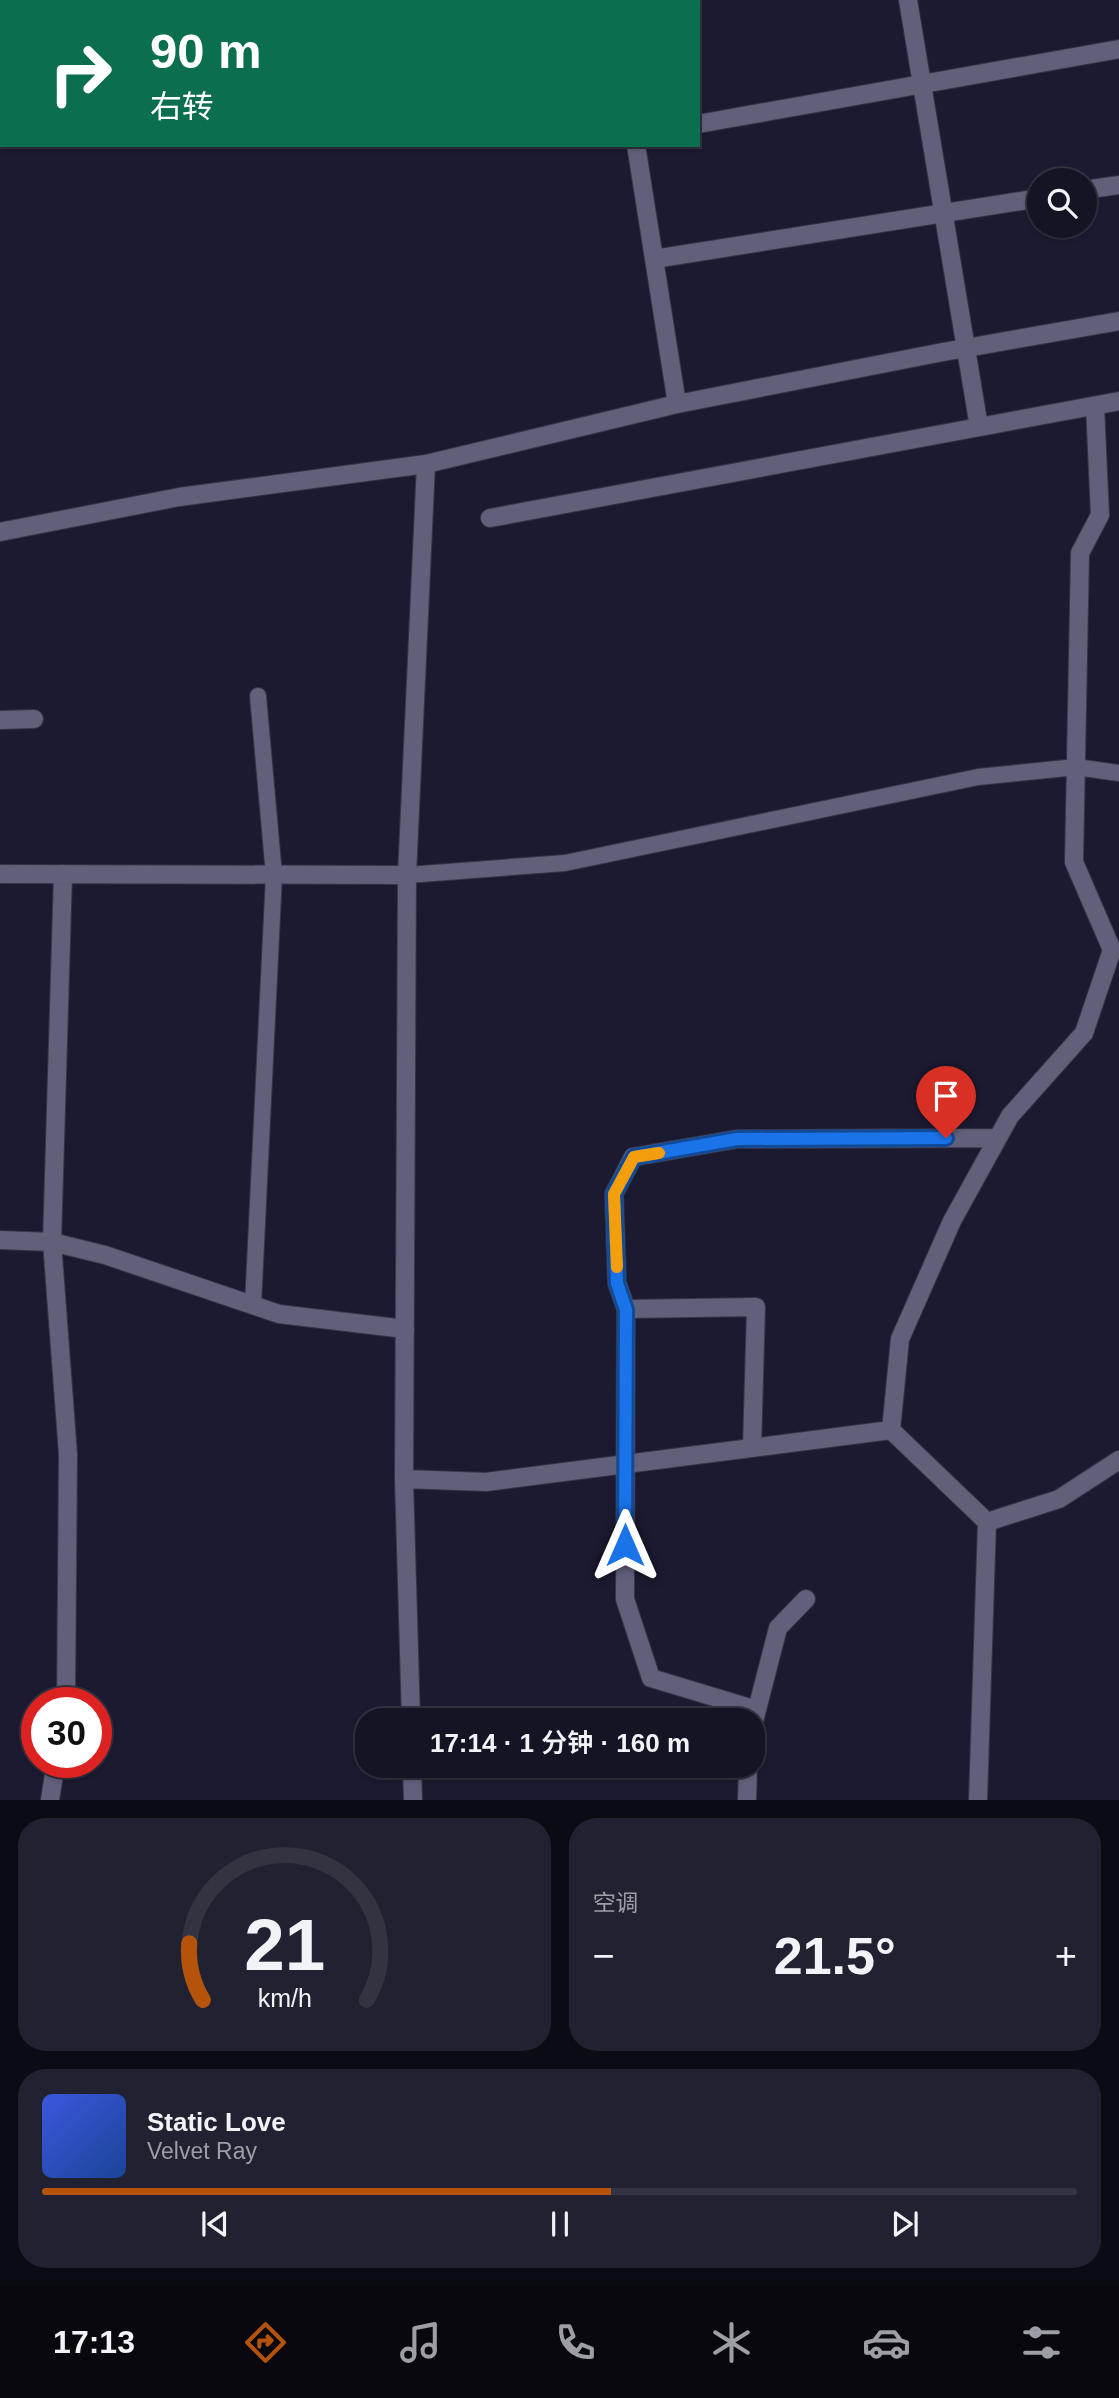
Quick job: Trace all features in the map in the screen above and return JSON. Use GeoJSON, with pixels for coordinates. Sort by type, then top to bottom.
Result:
{"type":"FeatureCollection","features":[{"type":"Feature","properties":{"kind":"street"},"geometry":{"type":"LineString","coordinates":[[908,0],[979,427]]}},
{"type":"Feature","properties":{"kind":"street"},"geometry":{"type":"LineString","coordinates":[[700,124],[1119,49]]}},
{"type":"Feature","properties":{"kind":"street"},"geometry":{"type":"LineString","coordinates":[[636,147],[677,404]]}},
{"type":"Feature","properties":{"kind":"street"},"geometry":{"type":"LineString","coordinates":[[1097,188],[1119,185]]}},
{"type":"Feature","properties":{"kind":"street"},"geometry":{"type":"LineString","coordinates":[[654,260],[1027,200]]}},
{"type":"Feature","properties":{"kind":"street"},"geometry":{"type":"LineString","coordinates":[[0,532],[179,497],[426,464],[677,404],[1119,321]]}},
{"type":"Feature","properties":{"kind":"street"},"geometry":{"type":"LineString","coordinates":[[490,518],[1119,401]]}},
{"type":"Feature","properties":{"kind":"street"},"geometry":{"type":"LineString","coordinates":[[891,1430],[900,1339],[952,1221],[1010,1116],[1084,1034],[1112,950],[1074,862],[1080,553],[1100,515],[1095,406]]}},
{"type":"Feature","properties":{"kind":"street"},"geometry":{"type":"LineString","coordinates":[[411,1708],[404,1479],[407,875],[426,464]]}},
{"type":"Feature","properties":{"kind":"street"},"geometry":{"type":"LineString","coordinates":[[0,720],[34,719]]}},
{"type":"Feature","properties":{"kind":"street"},"geometry":{"type":"LineString","coordinates":[[0,874],[407,875]]}},
{"type":"Feature","properties":{"kind":"street"},"geometry":{"type":"LineString","coordinates":[[63,874],[52,1242],[68,1454],[66,1687]]}},
{"type":"Feature","properties":{"kind":"street"},"geometry":{"type":"LineString","coordinates":[[750,1708],[651,1678],[625,1599],[626,1310],[617,1283],[614,1194],[634,1157],[737,1139],[998,1138]]}},
{"type":"Feature","properties":{"kind":"street"},"geometry":{"type":"LineString","coordinates":[[0,1240],[52,1242],[105,1255],[279,1314],[405,1329]]}},
{"type":"Feature","properties":{"kind":"street"},"geometry":{"type":"LineString","coordinates":[[626,1310],[756,1307],[752,1448]]}},
{"type":"Feature","properties":{"kind":"street"},"geometry":{"type":"LineString","coordinates":[[404,1479],[486,1482],[891,1430]]}},
{"type":"Feature","properties":{"kind":"street"},"geometry":{"type":"LineString","coordinates":[[891,1430],[987,1522],[978,1800]]}},
{"type":"Feature","properties":{"kind":"street"},"geometry":{"type":"LineString","coordinates":[[987,1522],[1059,1499],[1119,1460]]}},
{"type":"Feature","properties":{"kind":"street"},"geometry":{"type":"LineString","coordinates":[[758,1708],[778,1628],[806,1599]]}},
{"type":"Feature","properties":{"kind":"street"},"geometry":{"type":"LineString","coordinates":[[50,1800],[53,1778]]}},
{"type":"Feature","properties":{"kind":"street"},"geometry":{"type":"LineString","coordinates":[[412,1778],[413,1800]]}},
{"type":"Feature","properties":{"kind":"street"},"geometry":{"type":"LineString","coordinates":[[747,1800],[748,1778]]}},
{"type":"Feature","properties":{"kind":"lane"},"geometry":{"type":"LineString","coordinates":[[253,1305],[274,875],[258,696]]}},
{"type":"Feature","properties":{"kind":"lane"},"geometry":{"type":"LineString","coordinates":[[407,875],[565,863],[978,777],[1076,767],[1119,773]]}},
{"type":"Feature","properties":{"kind":"slow traffic"},"geometry":{"type":"LineString","coordinates":[[617,1267],[614,1194],[634,1157],[659,1153]]}},
{"type":"Feature","properties":{"kind":"route"},"geometry":{"type":"LineString","coordinates":[[625,1545],[626,1310],[617,1283],[614,1194],[634,1157],[737,1139],[946,1138]]}}]}
